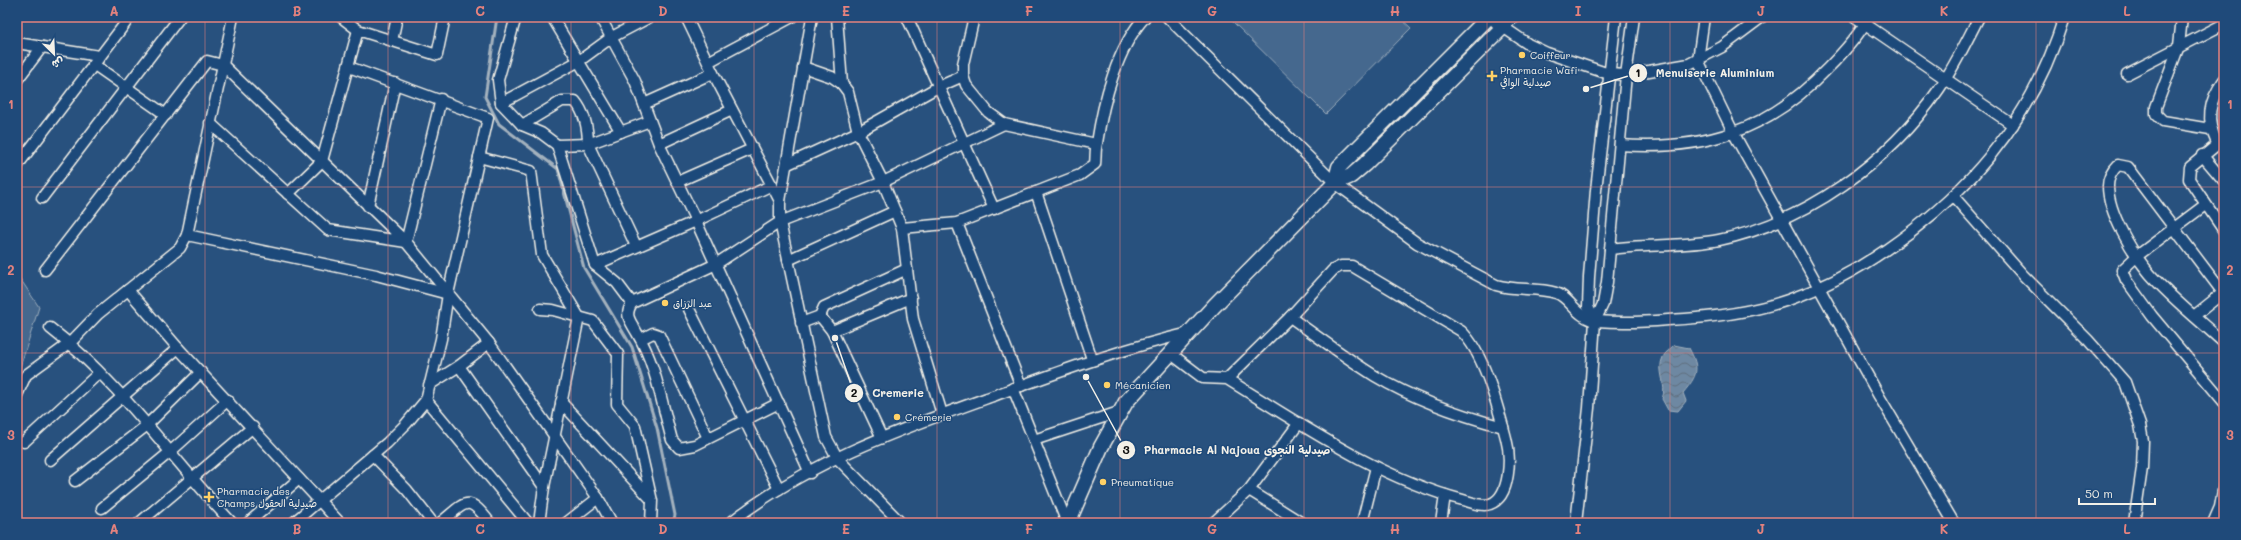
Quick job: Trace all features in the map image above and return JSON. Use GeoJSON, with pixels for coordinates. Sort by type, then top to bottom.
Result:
{"type":"FeatureCollection","features":[{"type":"Feature","properties":{"kind":"street"},"geometry":{"type":"LineString","coordinates":[[17,166],[130,17]]}},
{"type":"Feature","properties":{"kind":"street"},"geometry":{"type":"LineString","coordinates":[[42,198],[180,17]]}},
{"type":"Feature","properties":{"kind":"street"},"geometry":{"type":"LineString","coordinates":[[17,395],[26,375],[70,343],[98,314],[180,248],[187,235],[233,17]]}},
{"type":"Feature","properties":{"kind":"street"},"geometry":{"type":"LineString","coordinates":[[392,41],[397,17]]}},
{"type":"Feature","properties":{"kind":"street"},"geometry":{"type":"LineString","coordinates":[[344,18],[358,30],[437,55],[445,17]]}},
{"type":"Feature","properties":{"kind":"street"},"geometry":{"type":"LineString","coordinates":[[516,17],[498,80],[501,103],[522,126],[541,133],[557,145],[595,265],[617,283],[632,302]]}},
{"type":"Feature","properties":{"kind":"street"},"geometry":{"type":"LineString","coordinates":[[552,17],[621,132]]}},
{"type":"Feature","properties":{"kind":"street"},"geometry":{"type":"LineString","coordinates":[[600,17],[635,81],[659,144],[716,264],[810,473]]}},
{"type":"Feature","properties":{"kind":"street"},"geometry":{"type":"LineString","coordinates":[[501,103],[579,61],[601,47],[612,37],[650,17]]}},
{"type":"Feature","properties":{"kind":"street"},"geometry":{"type":"LineString","coordinates":[[687,17],[713,74],[780,201]]}},
{"type":"Feature","properties":{"kind":"street"},"geometry":{"type":"LineString","coordinates":[[708,62],[792,17]]}},
{"type":"Feature","properties":{"kind":"street"},"geometry":{"type":"LineString","coordinates":[[812,17],[788,164],[780,201],[780,222],[826,437],[838,458],[901,523]]}},
{"type":"Feature","properties":{"kind":"street"},"geometry":{"type":"LineString","coordinates":[[837,17],[842,84]]}},
{"type":"Feature","properties":{"kind":"street"},"geometry":{"type":"LineString","coordinates":[[907,17],[994,209]]}},
{"type":"Feature","properties":{"kind":"street"},"geometry":{"type":"LineString","coordinates":[[974,17],[963,64],[963,76],[966,85],[988,112],[1004,124],[1096,144]]}},
{"type":"Feature","properties":{"kind":"street"},"geometry":{"type":"LineString","coordinates":[[902,228],[957,223],[1090,169],[1095,164],[1096,144],[1107,96],[1128,41],[1145,17]]}},
{"type":"Feature","properties":{"kind":"street"},"geometry":{"type":"LineString","coordinates":[[1167,17],[1335,183],[1399,230],[1454,264],[1490,282],[1508,289],[1557,293],[1578,313],[1595,321],[1644,322],[1730,314],[1788,300],[1848,273],[1883,252],[1933,216],[1954,197],[1990,157],[2013,125],[2043,73],[2064,17]]}},
{"type":"Feature","properties":{"kind":"street"},"geometry":{"type":"LineString","coordinates":[[1335,183],[1339,167],[1488,17]]}},
{"type":"Feature","properties":{"kind":"street"},"geometry":{"type":"LineString","coordinates":[[1493,17],[1503,27],[1528,44],[1609,74],[1626,75],[1679,67],[1698,60],[1730,41],[1762,17]]}},
{"type":"Feature","properties":{"kind":"street"},"geometry":{"type":"LineString","coordinates":[[1068,523],[1100,446],[1126,402],[1189,333],[1335,183],[1351,176],[1365,164],[1514,17]]}},
{"type":"Feature","properties":{"kind":"street"},"geometry":{"type":"LineString","coordinates":[[1595,321],[1588,307],[1589,277],[1596,190],[1616,17]]}},
{"type":"Feature","properties":{"kind":"street"},"geometry":{"type":"LineString","coordinates":[[1576,523],[1589,408],[1595,321],[1603,304],[1608,282],[1626,75],[1634,17]]}},
{"type":"Feature","properties":{"kind":"street"},"geometry":{"type":"LineString","coordinates":[[1704,17],[1698,60],[1734,134],[1783,220],[1879,396],[1954,523]]}},
{"type":"Feature","properties":{"kind":"street"},"geometry":{"type":"LineString","coordinates":[[1855,17],[1867,21],[1945,80],[2013,125]]}},
{"type":"Feature","properties":{"kind":"street"},"geometry":{"type":"LineString","coordinates":[[1610,249],[1676,246],[1719,240],[1756,230],[1783,220],[1826,196],[1872,162],[1913,122],[1945,80],[1959,57],[1978,17]]}},
{"type":"Feature","properties":{"kind":"street"},"geometry":{"type":"LineString","coordinates":[[2182,17],[2179,46],[2156,107],[2156,114],[2163,121],[2210,129]]}},
{"type":"Feature","properties":{"kind":"street"},"geometry":{"type":"LineString","coordinates":[[1620,145],[1646,147],[1683,145],[1712,140],[1734,134],[1766,118],[1804,91],[1843,52],[1867,21]]}},
{"type":"Feature","properties":{"kind":"street"},"geometry":{"type":"LineString","coordinates":[[2127,74],[2224,24]]}},
{"type":"Feature","properties":{"kind":"street"},"geometry":{"type":"LineString","coordinates":[[288,194],[322,161],[358,30]]}},
{"type":"Feature","properties":{"kind":"street"},"geometry":{"type":"LineString","coordinates":[[17,42],[96,60],[126,87],[166,115]]}},
{"type":"Feature","properties":{"kind":"street"},"geometry":{"type":"LineString","coordinates":[[17,80],[42,47]]}},
{"type":"Feature","properties":{"kind":"street"},"geometry":{"type":"LineString","coordinates":[[45,270],[207,61],[223,65],[406,242],[489,342],[598,498],[612,523]]}},
{"type":"Feature","properties":{"kind":"street"},"geometry":{"type":"LineString","coordinates":[[293,523],[373,455],[406,424],[426,400],[446,316],[448,294],[488,118],[441,99],[349,67]]}},
{"type":"Feature","properties":{"kind":"street"},"geometry":{"type":"LineString","coordinates":[[803,67],[824,73],[842,84],[848,92],[858,132],[883,182],[902,228],[906,270],[918,340],[942,414]]}},
{"type":"Feature","properties":{"kind":"street"},"geometry":{"type":"LineString","coordinates":[[644,104],[713,74]]}},
{"type":"Feature","properties":{"kind":"street"},"geometry":{"type":"LineString","coordinates":[[788,164],[858,132],[938,87],[963,76]]}},
{"type":"Feature","properties":{"kind":"street"},"geometry":{"type":"LineString","coordinates":[[2224,80],[2218,89],[2210,109],[2210,129],[2220,141],[2202,155],[2190,167],[2188,173],[2189,179],[2205,205],[2224,231]]}},
{"type":"Feature","properties":{"kind":"street"},"geometry":{"type":"LineString","coordinates":[[368,206],[395,83]]}},
{"type":"Feature","properties":{"kind":"street"},"geometry":{"type":"LineString","coordinates":[[406,242],[441,99]]}},
{"type":"Feature","properties":{"kind":"street"},"geometry":{"type":"LineString","coordinates":[[522,126],[562,101],[575,101],[580,107],[585,119],[588,133],[588,144],[636,246]]}},
{"type":"Feature","properties":{"kind":"street"},"geometry":{"type":"LineString","coordinates":[[659,144],[732,110]]}},
{"type":"Feature","properties":{"kind":"street"},"geometry":{"type":"LineString","coordinates":[[557,145],[588,144],[650,121]]}},
{"type":"Feature","properties":{"kind":"street"},"geometry":{"type":"LineString","coordinates":[[210,123],[328,230],[406,242]]}},
{"type":"Feature","properties":{"kind":"street"},"geometry":{"type":"LineString","coordinates":[[779,403],[685,448],[675,446],[649,357],[641,339],[628,318],[627,310],[632,302],[716,264],[780,222],[883,182],[1004,124]]}},
{"type":"Feature","properties":{"kind":"street"},"geometry":{"type":"LineString","coordinates":[[677,182],[752,149]]}},
{"type":"Feature","properties":{"kind":"street"},"geometry":{"type":"LineString","coordinates":[[2202,155],[2224,181]]}},
{"type":"Feature","properties":{"kind":"street"},"geometry":{"type":"LineString","coordinates":[[479,157],[531,171],[542,255],[579,317],[544,487],[539,523]]}},
{"type":"Feature","properties":{"kind":"street"},"geometry":{"type":"LineString","coordinates":[[2194,316],[2224,293],[2128,167],[2118,164],[2109,175],[2109,194],[2125,236],[2150,274],[2194,316],[2224,343]]}},
{"type":"Feature","properties":{"kind":"street"},"geometry":{"type":"LineString","coordinates":[[595,265],[696,221],[772,185]]}},
{"type":"Feature","properties":{"kind":"street"},"geometry":{"type":"LineString","coordinates":[[1036,192],[1092,359]]}},
{"type":"Feature","properties":{"kind":"street"},"geometry":{"type":"LineString","coordinates":[[1954,197],[2023,275],[2108,361],[2127,386],[2140,425],[2143,441],[2137,522]]}},
{"type":"Feature","properties":{"kind":"street"},"geometry":{"type":"LineString","coordinates":[[2205,205],[2123,267],[2123,274],[2172,342],[2224,402]]}},
{"type":"Feature","properties":{"kind":"street"},"geometry":{"type":"LineString","coordinates":[[788,260],[895,211]]}},
{"type":"Feature","properties":{"kind":"street"},"geometry":{"type":"LineString","coordinates":[[957,223],[1017,387],[1034,440],[1068,523]]}},
{"type":"Feature","properties":{"kind":"street"},"geometry":{"type":"LineString","coordinates":[[187,235],[376,275],[448,294]]}},
{"type":"Feature","properties":{"kind":"street"},"geometry":{"type":"LineString","coordinates":[[1170,353],[1203,378],[1227,379],[1299,423],[1376,467],[1445,496],[1480,504],[1489,504],[1498,500],[1503,493],[1509,460],[1508,446],[1479,357],[1467,337],[1461,331],[1352,266],[1341,266],[1333,270],[1290,317],[1227,379]]}},
{"type":"Feature","properties":{"kind":"street"},"geometry":{"type":"LineString","coordinates":[[801,323],[820,316],[824,307],[906,270]]}},
{"type":"Feature","properties":{"kind":"street"},"geometry":{"type":"LineString","coordinates":[[128,290],[178,348],[253,427],[318,502],[340,523]]}},
{"type":"Feature","properties":{"kind":"street"},"geometry":{"type":"LineString","coordinates":[[832,331],[911,298]]}},
{"type":"Feature","properties":{"kind":"street"},"geometry":{"type":"LineString","coordinates":[[540,309],[553,310],[593,321],[618,354],[616,404],[635,426],[652,501],[651,523]]}},
{"type":"Feature","properties":{"kind":"street"},"geometry":{"type":"LineString","coordinates":[[689,309],[743,420],[780,489]]}},
{"type":"Feature","properties":{"kind":"street"},"geometry":{"type":"LineString","coordinates":[[820,316],[832,331],[882,438]]}},
{"type":"Feature","properties":{"kind":"street"},"geometry":{"type":"LineString","coordinates":[[1290,317],[1348,359],[1389,384],[1437,406],[1503,427]]}},
{"type":"Feature","properties":{"kind":"street"},"geometry":{"type":"LineString","coordinates":[[50,328],[70,343],[99,373],[232,523]]}},
{"type":"Feature","properties":{"kind":"street"},"geometry":{"type":"LineString","coordinates":[[641,339],[653,333],[658,335],[708,438]]}},
{"type":"Feature","properties":{"kind":"street"},"geometry":{"type":"LineString","coordinates":[[730,523],[753,504],[838,458],[882,438],[942,414],[1092,359],[1189,333]]}},
{"type":"Feature","properties":{"kind":"street"},"geometry":{"type":"LineString","coordinates":[[429,385],[459,366],[489,342]]}},
{"type":"Feature","properties":{"kind":"street"},"geometry":{"type":"LineString","coordinates":[[50,460],[123,399],[178,348]]}},
{"type":"Feature","properties":{"kind":"street"},"geometry":{"type":"LineString","coordinates":[[459,366],[544,487]]}},
{"type":"Feature","properties":{"kind":"street"},"geometry":{"type":"LineString","coordinates":[[75,481],[146,426],[201,372]]}},
{"type":"Feature","properties":{"kind":"street"},"geometry":{"type":"LineString","coordinates":[[24,442],[99,373]]}},
{"type":"Feature","properties":{"kind":"street"},"geometry":{"type":"LineString","coordinates":[[102,508],[170,452],[228,400]]}},
{"type":"Feature","properties":{"kind":"street"},"geometry":{"type":"LineString","coordinates":[[426,400],[528,523]]}},
{"type":"Feature","properties":{"kind":"street"},"geometry":{"type":"LineString","coordinates":[[561,402],[652,501]]}},
{"type":"Feature","properties":{"kind":"street"},"geometry":{"type":"LineString","coordinates":[[1034,440],[1120,412]]}},
{"type":"Feature","properties":{"kind":"street"},"geometry":{"type":"LineString","coordinates":[[1213,523],[1249,490],[1299,423]]}},
{"type":"Feature","properties":{"kind":"street"},"geometry":{"type":"LineString","coordinates":[[139,523],[253,427]]}},
{"type":"Feature","properties":{"kind":"street"},"geometry":{"type":"LineString","coordinates":[[373,455],[407,490],[433,523]]}},
{"type":"Feature","properties":{"kind":"street"},"geometry":{"type":"LineString","coordinates":[[1362,523],[1376,467]]}},
{"type":"Feature","properties":{"kind":"street"},"geometry":{"type":"LineString","coordinates":[[248,523],[299,480]]}},
{"type":"Feature","properties":{"kind":"street"},"geometry":{"type":"LineString","coordinates":[[2213,523],[2220,507],[2224,485]]}},
{"type":"Feature","properties":{"kind":"street"},"geometry":{"type":"LineString","coordinates":[[1249,490],[1294,522]]}},
{"type":"Feature","properties":{"kind":"street"},"geometry":{"type":"LineString","coordinates":[[1441,523],[1445,496]]}},
{"type":"Feature","properties":{"kind":"street"},"geometry":{"type":"LineString","coordinates":[[566,523],[598,498]]}},
{"type":"Feature","properties":{"kind":"street"},"geometry":{"type":"LineString","coordinates":[[440,523],[462,505],[470,503],[476,506],[490,523]]}},
{"type":"Feature","properties":{"kind":"shaded area"},"geometry":{"type":"Polygon","coordinates":[[[1228,17],[1399,17],[1411,28],[1326,114],[1228,17]]]}},
{"type":"Feature","properties":{"kind":"shaded area"},"geometry":{"type":"Polygon","coordinates":[[[17,274],[39,307],[17,377],[17,274]]]}},
{"type":"Feature","properties":{"kind":"water"},"geometry":{"type":"Polygon","coordinates":[[[1674,345],[1689,348],[1693,355],[1696,367],[1696,372],[1692,381],[1683,393],[1686,401],[1678,411],[1668,410],[1662,399],[1664,388],[1661,373],[1661,362],[1664,356],[1674,345]]]}},
{"type":"Feature","properties":{"kind":"waterway"},"geometry":{"type":"LineString","coordinates":[[497,17],[485,97],[499,124],[558,169],[584,268],[632,347],[657,428],[675,515],[673,523]]}},
{"type":"Feature","properties":{"kind":"place","name":"Coiffeur"},"geometry":{"type":"Point","coordinates":[1522,55]}},
{"type":"Feature","properties":{"kind":"place","name":"Pharmacie Wafi صيدلية الوافي"},"geometry":{"type":"Point","coordinates":[1492,76]}},
{"type":"Feature","properties":{"kind":"place","name":"Menuiserie Aluminium"},"geometry":{"type":"Point","coordinates":[1586,89]}},
{"type":"Feature","properties":{"kind":"place","name":"عبد الرزاق"},"geometry":{"type":"Point","coordinates":[665,303]}},
{"type":"Feature","properties":{"kind":"place","name":"Cremerie"},"geometry":{"type":"Point","coordinates":[835,338]}},
{"type":"Feature","properties":{"kind":"place","name":"Pharmacie Al Najoua صيدلية النجوى"},"geometry":{"type":"Point","coordinates":[1086,377]}},
{"type":"Feature","properties":{"kind":"place","name":"Mécanicien"},"geometry":{"type":"Point","coordinates":[1107,385]}},
{"type":"Feature","properties":{"kind":"place","name":"Crémerie"},"geometry":{"type":"Point","coordinates":[897,417]}},
{"type":"Feature","properties":{"kind":"place","name":"Pneumatique"},"geometry":{"type":"Point","coordinates":[1103,482]}},
{"type":"Feature","properties":{"kind":"place","name":"Pharmacie des Champs صيدلية الحقول"},"geometry":{"type":"Point","coordinates":[209,497]}}]}
